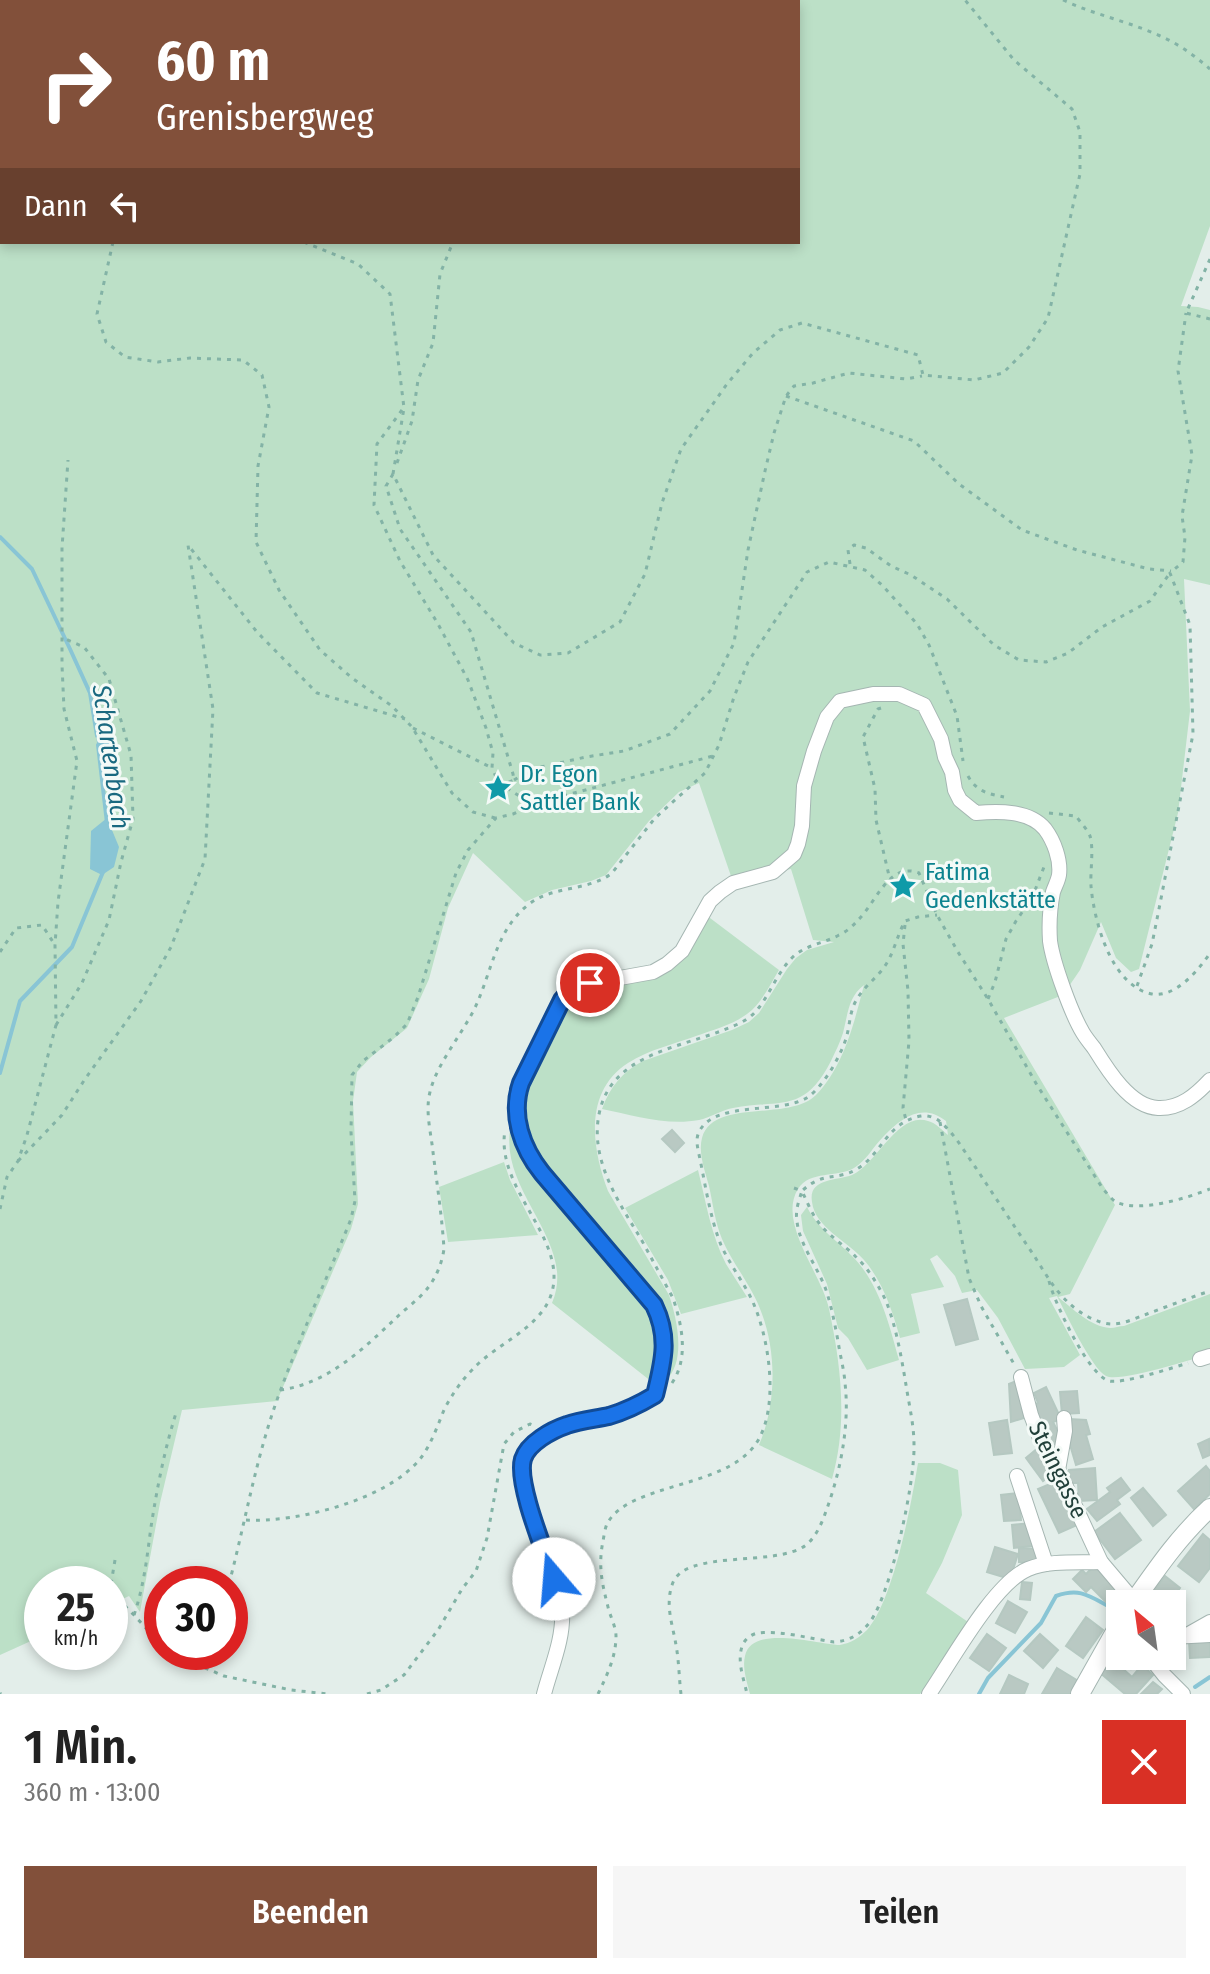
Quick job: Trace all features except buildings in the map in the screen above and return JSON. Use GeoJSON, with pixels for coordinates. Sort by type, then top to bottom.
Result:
{"type":"FeatureCollection","features":[{"type":"Feature","properties":{"kind":"street"},"geometry":{"type":"LineString","coordinates":[[544,1694],[560,1640],[562,1610],[524,1489],[524,1456],[541,1439],[568,1425],[610,1415],[655,1395],[664,1358],[664,1338],[662,1321],[654,1305],[528,1155],[522,1139],[517,1095],[553,1016],[571,990],[581,985],[653,972],[667,964],[682,951],[710,901],[720,892],[733,883],[773,872],[794,854],[802,826],[804,786],[814,751],[827,717],[840,701],[873,694],[899,694],[924,705],[941,739],[960,800],[976,813],[1001,811],[1027,817],[1044,828],[1053,843],[1059,865],[1053,894],[1050,942],[1082,1033],[1121,1085],[1141,1103],[1159,1108],[1184,1103],[1210,1080]]}},
{"type":"Feature","properties":{"kind":"street","name":"Steingasse"},"geometry":{"type":"LineString","coordinates":[[1021,1377],[1039,1436],[1101,1562],[1123,1590]]}},
{"type":"Feature","properties":{"kind":"street"},"geometry":{"type":"LineString","coordinates":[[1058,1470],[1065,1431],[1064,1418]]}},
{"type":"Feature","properties":{"kind":"street"},"geometry":{"type":"LineString","coordinates":[[1017,1476],[1046,1564]]}},
{"type":"Feature","properties":{"kind":"street"},"geometry":{"type":"LineString","coordinates":[[1142,1590],[1165,1558],[1210,1508]]}},
{"type":"Feature","properties":{"kind":"street"},"geometry":{"type":"LineString","coordinates":[[929,1694],[996,1595],[1013,1578],[1027,1569],[1046,1564],[1101,1562]]}},
{"type":"Feature","properties":{"kind":"street"},"geometry":{"type":"LineString","coordinates":[[1186,1633],[1210,1622]]}},
{"type":"Feature","properties":{"kind":"street"},"geometry":{"type":"LineString","coordinates":[[1186,1636],[1210,1635]]}},
{"type":"Feature","properties":{"kind":"street"},"geometry":{"type":"LineString","coordinates":[[1080,1694],[1106,1649]]}},
{"type":"Feature","properties":{"kind":"street"},"geometry":{"type":"LineString","coordinates":[[1160,1670],[1183,1694]]}},
{"type":"Feature","properties":{"kind":"path"},"geometry":{"type":"LineString","coordinates":[[502,785],[532,769],[624,751],[670,734],[710,691],[734,643],[751,537],[774,433],[786,396],[794,386],[849,373],[906,379],[923,375],[974,380],[1003,373],[1029,347],[1048,318],[1080,174],[1080,132],[1072,109],[1014,60],[965,0]]}},
{"type":"Feature","properties":{"kind":"path"},"geometry":{"type":"LineString","coordinates":[[1063,0],[1158,35],[1192,54],[1210,69]]}},
{"type":"Feature","properties":{"kind":"path"},"geometry":{"type":"LineString","coordinates":[[113,244],[97,314],[106,342],[125,357],[158,362],[190,358],[243,360],[262,375],[269,407],[258,466],[256,542],[279,590],[320,650],[352,678],[392,706],[412,727],[452,793],[473,812],[496,818],[544,801],[713,756]]}},
{"type":"Feature","properties":{"kind":"path"},"geometry":{"type":"LineString","coordinates":[[309,244],[358,264],[390,294],[404,408],[393,474],[433,555],[514,643],[540,655],[568,653],[620,622],[645,574],[662,503],[681,449],[727,384],[753,353],[780,330],[802,323],[918,355],[923,375]]}},
{"type":"Feature","properties":{"kind":"path"},"geometry":{"type":"LineString","coordinates":[[450,244],[440,274],[433,343],[418,380],[412,421],[386,486],[400,529],[471,632],[514,780]]}},
{"type":"Feature","properties":{"kind":"path"},"geometry":{"type":"LineString","coordinates":[[850,566],[848,550],[854,545],[866,548],[947,599],[994,645],[1019,660],[1046,662],[1068,653],[1110,622],[1150,601],[1170,572],[1183,562],[1185,537],[1182,516],[1192,455],[1178,371],[1186,313],[1210,259]]}},
{"type":"Feature","properties":{"kind":"path"},"geometry":{"type":"LineString","coordinates":[[1186,313],[1210,319]]}},
{"type":"Feature","properties":{"kind":"path"},"geometry":{"type":"LineString","coordinates":[[786,396],[914,441],[959,484],[1022,530],[1077,550],[1170,572]]}},
{"type":"Feature","properties":{"kind":"path"},"geometry":{"type":"LineString","coordinates":[[404,408],[377,444],[374,505],[400,561],[468,680],[493,753],[492,768]]}},
{"type":"Feature","properties":{"kind":"path"},"geometry":{"type":"LineString","coordinates":[[56,1025],[58,902],[77,761],[64,709],[62,548],[68,460]]}},
{"type":"Feature","properties":{"kind":"path"},"geometry":{"type":"LineString","coordinates":[[0,1209],[7,1177],[62,1115],[141,1001],[171,947],[205,859],[213,709],[188,545],[257,632],[317,693],[405,719]]}},
{"type":"Feature","properties":{"kind":"path"},"geometry":{"type":"LineString","coordinates":[[280,1390],[295,1388],[330,1373],[363,1350],[428,1288],[444,1249],[428,1115],[429,1092],[478,1000],[506,930],[529,903],[545,895],[593,883],[612,873],[655,818],[705,773],[719,745],[748,662],[807,572],[829,562],[865,570],[917,624],[929,645],[957,716],[963,766],[970,781],[982,792],[1008,798]]}},
{"type":"Feature","properties":{"kind":"path"},"geometry":{"type":"LineString","coordinates":[[1137,988],[1152,944],[1193,734],[1190,625],[1170,572]]}},
{"type":"Feature","properties":{"kind":"path"},"geometry":{"type":"LineString","coordinates":[[18,1161],[56,1025],[82,983],[109,920],[133,819],[131,755],[109,679],[84,647],[62,637]]}},
{"type":"Feature","properties":{"kind":"path"},"geometry":{"type":"LineString","coordinates":[[890,880],[876,820],[875,789],[863,737],[878,709],[892,705]]}},
{"type":"Feature","properties":{"kind":"path"},"geometry":{"type":"LineString","coordinates":[[412,727],[492,768],[502,785],[521,797],[544,801]]}},
{"type":"Feature","properties":{"kind":"path"},"geometry":{"type":"LineString","coordinates":[[1040,810],[1076,816],[1090,835],[1091,885],[1097,922],[1112,960],[1122,975],[1137,988],[1158,995],[1169,992],[1185,982],[1210,953]]}},
{"type":"Feature","properties":{"kind":"path"},"geometry":{"type":"LineString","coordinates":[[234,1566],[259,1458],[280,1390],[351,1219],[355,1201],[352,1075],[363,1061],[407,1024],[456,873],[468,850],[496,818]]}},
{"type":"Feature","properties":{"kind":"path"},"geometry":{"type":"LineString","coordinates":[[988,999],[1006,939],[1032,898],[1053,843]]}},
{"type":"Feature","properties":{"kind":"path"},"geometry":{"type":"LineString","coordinates":[[655,1395],[675,1380],[683,1354],[682,1332],[673,1298],[605,1175],[597,1126],[607,1092],[617,1076],[648,1056],[747,1019],[757,1010],[795,956],[809,946],[841,935],[860,919],[890,880],[902,871],[911,869],[919,873],[937,915],[958,952],[1037,1085],[1111,1198],[1134,1206],[1152,1205],[1210,1189]]}},
{"type":"Feature","properties":{"kind":"path"},"geometry":{"type":"LineString","coordinates":[[905,921],[937,915]]}},
{"type":"Feature","properties":{"kind":"path"},"geometry":{"type":"LineString","coordinates":[[905,921],[903,944],[909,1041],[903,1108],[906,1121]]}},
{"type":"Feature","properties":{"kind":"path"},"geometry":{"type":"LineString","coordinates":[[598,1694],[612,1663],[616,1634],[599,1559],[607,1524],[620,1508],[645,1496],[734,1464],[755,1445],[765,1422],[769,1369],[764,1336],[750,1297],[728,1259],[717,1232],[698,1150],[699,1130],[720,1115],[791,1105],[812,1095],[834,1065],[847,1037],[857,998],[888,962],[905,921]]}},
{"type":"Feature","properties":{"kind":"path"},"geometry":{"type":"LineString","coordinates":[[0,952],[16,928],[42,925],[55,945]]}},
{"type":"Feature","properties":{"kind":"path"},"geometry":{"type":"LineString","coordinates":[[246,1520],[292,1518],[332,1509],[361,1498],[409,1471],[420,1459],[446,1406],[472,1369],[530,1325],[547,1304],[554,1277],[552,1261],[506,1158],[504,1136],[507,1122],[517,1107]]}},
{"type":"Feature","properties":{"kind":"path"},"geometry":{"type":"LineString","coordinates":[[681,1694],[669,1603],[672,1583],[681,1572],[699,1565],[727,1559],[785,1555],[804,1547],[813,1538],[824,1517],[838,1473],[845,1426],[846,1384],[829,1299],[797,1221],[802,1191],[810,1183],[857,1170],[887,1136],[906,1121],[932,1117],[965,1152],[1048,1278],[1069,1303],[1100,1322],[1113,1324],[1210,1291]]}},
{"type":"Feature","properties":{"kind":"path"},"geometry":{"type":"LineString","coordinates":[[940,1122],[969,1278],[1021,1377]]}},
{"type":"Feature","properties":{"kind":"path"},"geometry":{"type":"LineString","coordinates":[[747,1694],[741,1654],[746,1639],[752,1635],[772,1634],[842,1642],[857,1635],[871,1621],[893,1563],[914,1464],[913,1428],[901,1360],[885,1301],[858,1258],[819,1224],[802,1191],[794,1188]]}},
{"type":"Feature","properties":{"kind":"path"},"geometry":{"type":"LineString","coordinates":[[1048,1278],[1053,1296],[1076,1341],[1092,1368],[1103,1378],[1112,1382],[1127,1380],[1205,1358]]}},
{"type":"Feature","properties":{"kind":"path"},"geometry":{"type":"LineString","coordinates":[[134,1615],[142,1592],[159,1482],[177,1410]]}},
{"type":"Feature","properties":{"kind":"path"},"geometry":{"type":"LineString","coordinates":[[367,1694],[381,1690],[404,1675],[476,1571],[487,1538],[504,1444],[514,1432],[530,1424],[549,1434]]}},
{"type":"Feature","properties":{"kind":"path"},"geometry":{"type":"LineString","coordinates":[[115,1560],[111,1584],[119,1600],[144,1626]]}},
{"type":"Feature","properties":{"kind":"path"},"geometry":{"type":"LineString","coordinates":[[212,1670],[224,1676],[291,1690],[328,1694]]}},
{"type":"Feature","properties":{"kind":"green space"},"geometry":{"type":"Polygon","coordinates":[[[800,0],[1210,0],[1210,226],[1181,306],[1210,310],[1210,585],[1184,579],[1190,711],[1178,813],[1139,969],[1131,972],[1116,958],[1101,922],[1080,970],[1063,995],[1004,1018],[1115,1205],[1070,1294],[1058,1297],[1089,1321],[1110,1328],[1124,1326],[1210,1294],[1210,1354],[1140,1373],[1106,1376],[1086,1352],[1057,1296],[1049,1298],[1080,1355],[1064,1367],[1025,1369],[998,1318],[977,1290],[962,1293],[955,1276],[937,1255],[930,1259],[944,1287],[911,1294],[920,1333],[900,1338],[877,1278],[858,1253],[819,1220],[814,1211],[812,1194],[819,1184],[852,1175],[861,1169],[907,1124],[917,1120],[928,1121],[948,1135],[946,1121],[937,1115],[920,1113],[897,1124],[854,1168],[803,1183],[793,1202],[797,1233],[825,1295],[837,1351],[841,1415],[832,1479],[759,1445],[771,1397],[770,1346],[758,1304],[720,1233],[702,1162],[702,1138],[709,1126],[721,1118],[788,1107],[804,1103],[816,1095],[841,1057],[864,985],[852,1000],[842,1037],[831,1061],[821,1078],[801,1097],[724,1110],[703,1119],[674,1122],[602,1109],[613,1087],[629,1070],[643,1061],[749,1022],[759,1013],[796,958],[807,950],[834,942],[813,940],[791,869],[732,879],[699,783],[679,792],[649,821],[606,875],[552,890],[525,902],[473,853],[448,908],[429,979],[407,1028],[357,1072],[353,1101],[358,1204],[351,1229],[277,1401],[182,1410],[148,1566],[144,1566],[140,1612],[129,1596],[128,1566],[24,1566],[24,1644],[0,1655],[0,244],[800,244],[800,0]]]}},
{"type":"Feature","properties":{"kind":"green space"},"geometry":{"type":"Polygon","coordinates":[[[706,915],[779,970],[761,1000],[741,1018],[628,1063],[604,1089],[595,1122],[598,1157],[608,1191],[672,1305],[678,1352],[672,1373],[665,1381],[667,1327],[531,1153],[522,1103],[529,1074],[559,1010],[575,993],[662,971],[706,915]]]}},
{"type":"Feature","properties":{"kind":"green space"},"geometry":{"type":"Polygon","coordinates":[[[512,1121],[520,1147],[647,1304],[661,1344],[652,1382],[552,1303],[557,1280],[554,1258],[514,1169],[509,1146],[512,1121]]]}},
{"type":"Feature","properties":{"kind":"green space"},"geometry":{"type":"Polygon","coordinates":[[[504,1162],[538,1235],[448,1242],[439,1187],[504,1162]]]}},
{"type":"Feature","properties":{"kind":"green space"},"geometry":{"type":"Polygon","coordinates":[[[698,1170],[716,1242],[747,1297],[681,1314],[668,1280],[625,1208],[698,1170]]]}},
{"type":"Feature","properties":{"kind":"green space"},"geometry":{"type":"Polygon","coordinates":[[[807,1207],[870,1280],[882,1306],[899,1360],[867,1370],[848,1338],[838,1328],[827,1284],[803,1231],[801,1215],[807,1207]]]}},
{"type":"Feature","properties":{"kind":"green space"},"geometry":{"type":"Polygon","coordinates":[[[918,1463],[940,1463],[958,1470],[962,1515],[926,1593],[971,1624],[920,1694],[750,1694],[744,1670],[745,1656],[750,1646],[759,1641],[786,1638],[840,1645],[855,1640],[867,1630],[877,1616],[893,1575],[918,1463]]]}},
{"type":"Feature","properties":{"kind":"water"},"geometry":{"type":"Polygon","coordinates":[[[95,724],[108,726],[115,746],[113,773],[101,780],[95,724]]]}},
{"type":"Feature","properties":{"kind":"water"},"geometry":{"type":"Polygon","coordinates":[[[107,818],[119,847],[114,867],[102,875],[90,869],[91,831],[107,818]]]}},
{"type":"Feature","properties":{"kind":"waterway","name":"Schartenbach"},"geometry":{"type":"LineString","coordinates":[[0,537],[32,569],[90,693],[97,736]]}},
{"type":"Feature","properties":{"kind":"waterway","name":"Schartenbach"},"geometry":{"type":"LineString","coordinates":[[98,745],[107,823]]}},
{"type":"Feature","properties":{"kind":"waterway","name":"Schartenbach"},"geometry":{"type":"LineString","coordinates":[[0,1073],[20,1001],[72,947],[103,872]]}},
{"type":"Feature","properties":{"kind":"waterway"},"geometry":{"type":"LineString","coordinates":[[979,1694],[988,1678],[1041,1623],[1056,1596],[1077,1593],[1106,1605]]}},
{"type":"Feature","properties":{"kind":"waterway"},"geometry":{"type":"LineString","coordinates":[[1195,1687],[1210,1677]]}},
{"type":"Feature","properties":{"kind":"place","name":"Dr. Egon Sattler Bank"},"geometry":{"type":"Point","coordinates":[498,788]}},
{"type":"Feature","properties":{"kind":"place","name":"Fatima Gedenkstätte"},"geometry":{"type":"Point","coordinates":[903,886]}},
{"type":"Feature","properties":{"kind":"route"},"geometry":{"type":"LineString","coordinates":[[554,1579],[524,1489],[524,1456],[541,1439],[568,1425],[610,1415],[655,1395],[664,1358],[662,1321],[654,1305],[542,1173],[528,1155],[522,1139],[517,1107],[521,1083],[562,1000],[571,990],[590,983]]}}]}
